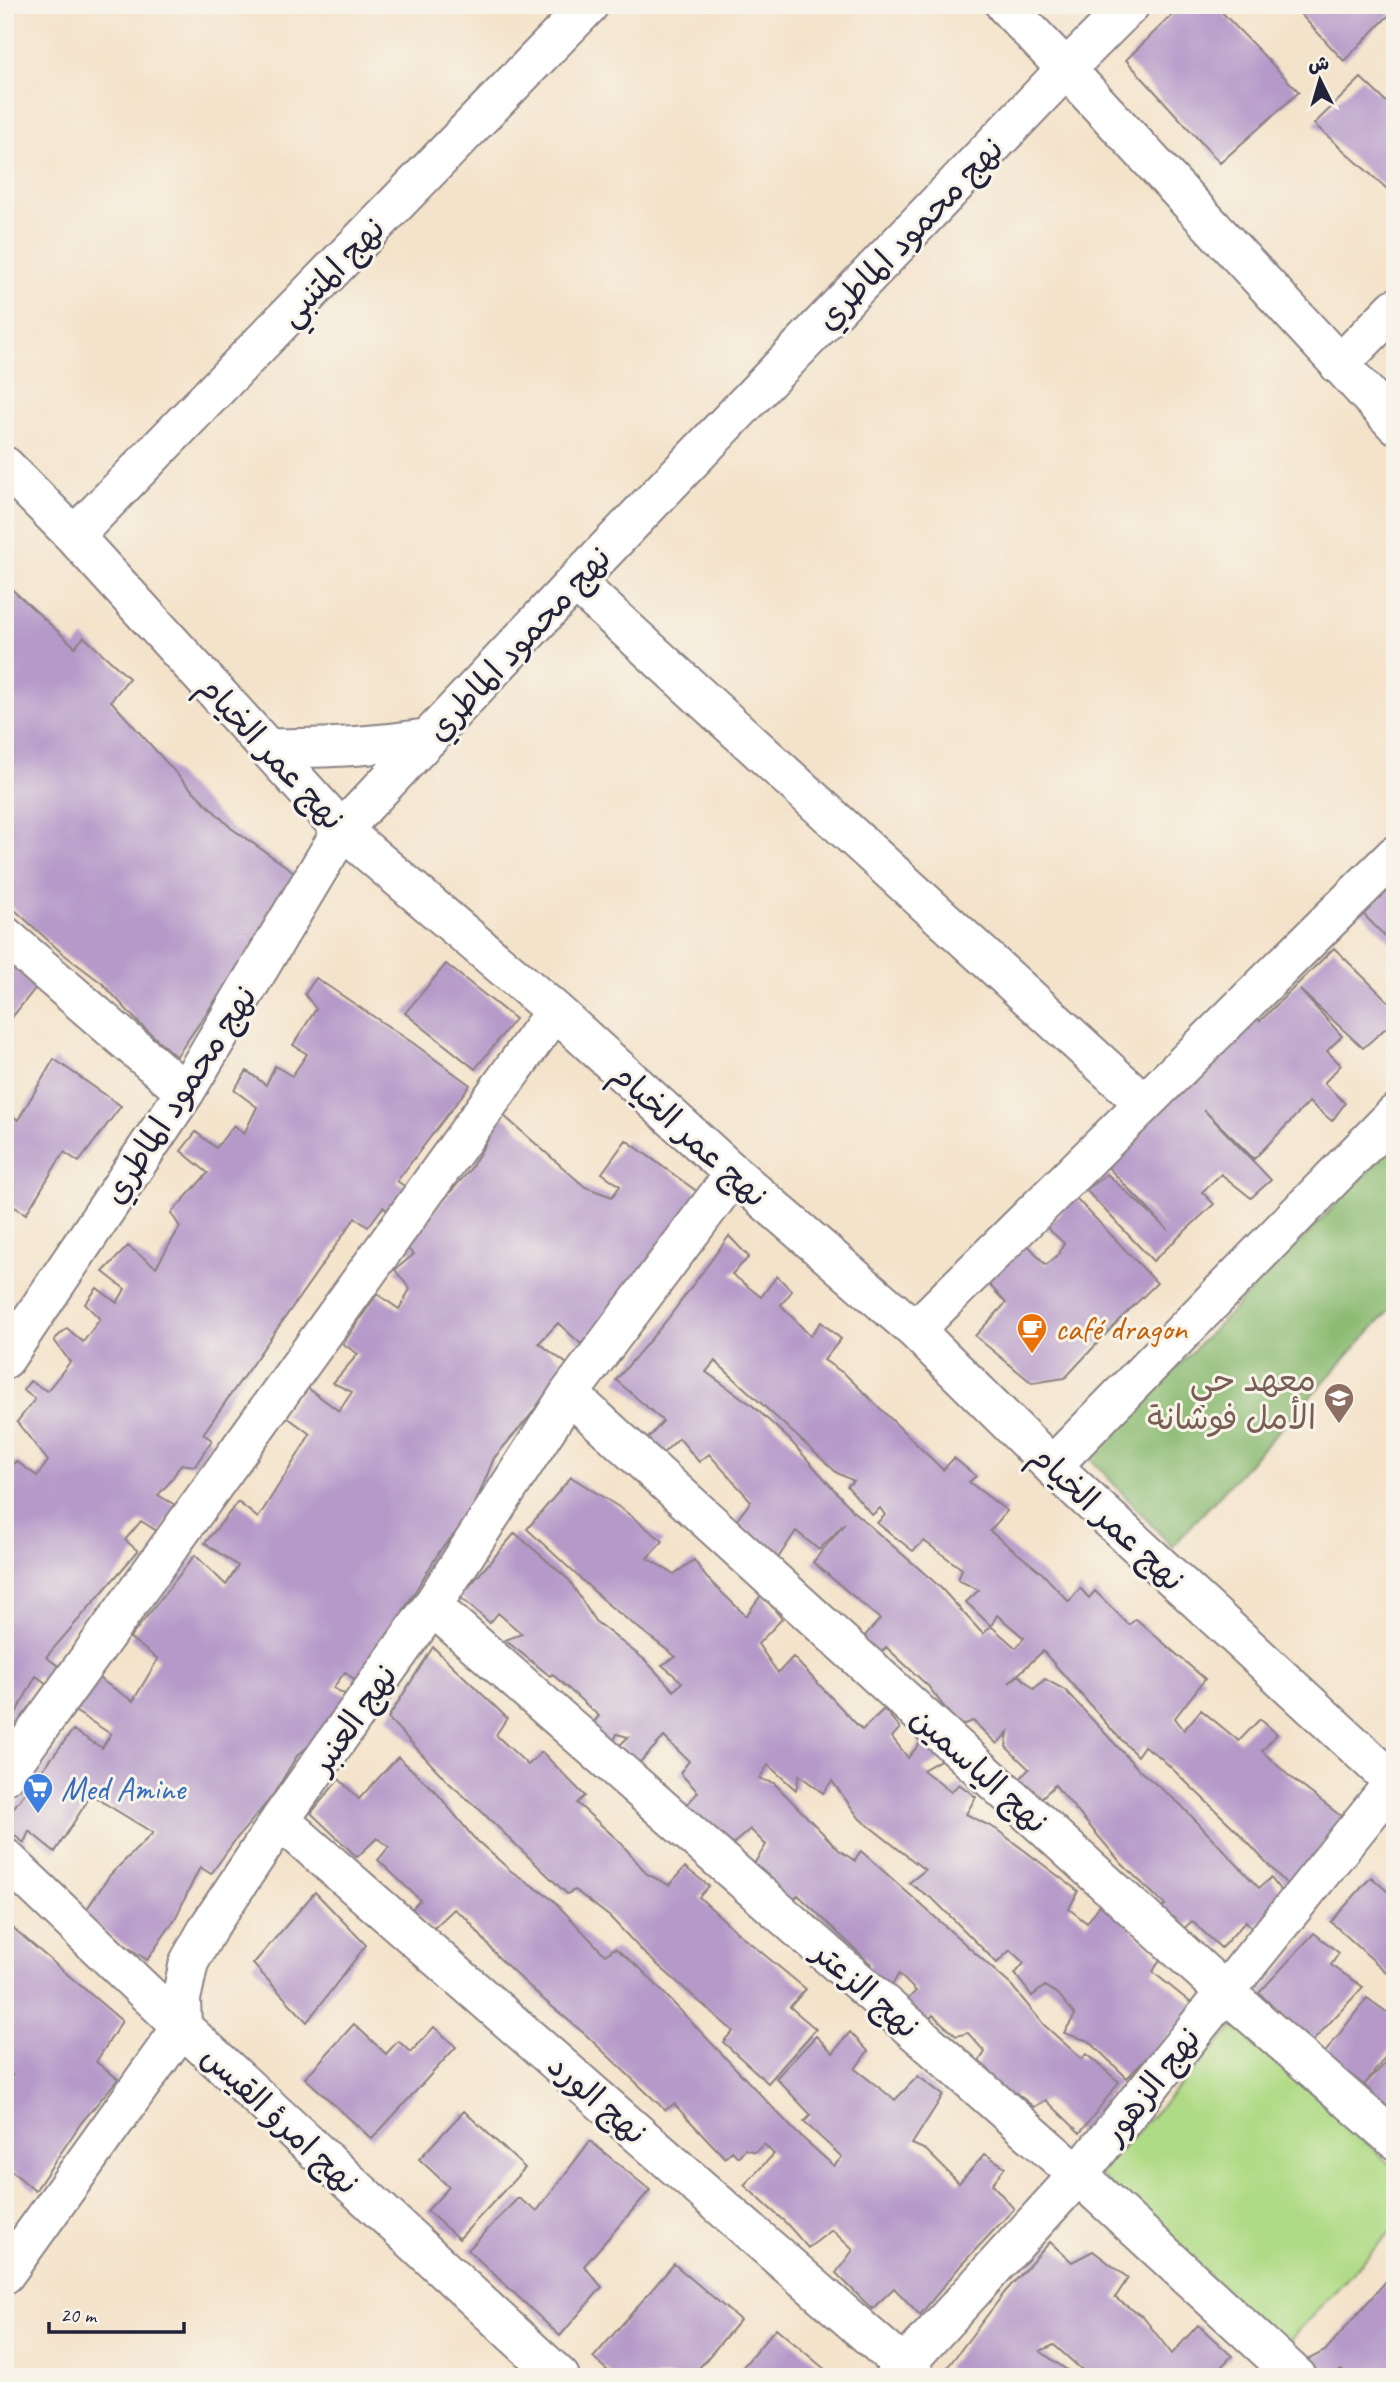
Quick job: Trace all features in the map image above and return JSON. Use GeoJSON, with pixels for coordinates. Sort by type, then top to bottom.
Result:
{"type":"FeatureCollection","features":[{"type":"Feature","properties":{"kind":"street","name":"نهج المتنبي"},"geometry":{"type":"LineString","coordinates":[[74,536],[589,5]]}},
{"type":"Feature","properties":{"kind":"street"},"geometry":{"type":"LineString","coordinates":[[1005,5],[1395,424]]}},
{"type":"Feature","properties":{"kind":"street","name":"نهج محمود الماطري"},"geometry":{"type":"LineString","coordinates":[[5,1359],[185,1092],[342,830],[575,582],[1130,5]]}},
{"type":"Feature","properties":{"kind":"street"},"geometry":{"type":"LineString","coordinates":[[1339,365],[1395,308]]}},
{"type":"Feature","properties":{"kind":"street","name":"نهج عمر الخيام"},"geometry":{"type":"LineString","coordinates":[[5,466],[74,536],[342,830],[555,1011],[734,1174],[915,1330],[1052,1466],[1394,1782]]}},
{"type":"Feature","properties":{"kind":"street"},"geometry":{"type":"LineString","coordinates":[[575,582],[1144,1102]]}},
{"type":"Feature","properties":{"kind":"street"},"geometry":{"type":"LineString","coordinates":[[268,748],[375,746],[429,738]]}},
{"type":"Feature","properties":{"kind":"street"},"geometry":{"type":"LineString","coordinates":[[915,1330],[1395,855]]}},
{"type":"Feature","properties":{"kind":"street"},"geometry":{"type":"LineString","coordinates":[[5,936],[185,1092]]}},
{"type":"Feature","properties":{"kind":"street"},"geometry":{"type":"LineString","coordinates":[[5,1775],[555,1011]]}},
{"type":"Feature","properties":{"kind":"street"},"geometry":{"type":"LineString","coordinates":[[1052,1466],[1395,1114]]}},
{"type":"Feature","properties":{"kind":"street","name":"نهج العنبر"},"geometry":{"type":"LineString","coordinates":[[183,2027],[181,1999],[189,1962],[210,1925],[432,1606],[569,1394],[734,1174]]}},
{"type":"Feature","properties":{"kind":"street","name":"نهج الياسمين"},"geometry":{"type":"LineString","coordinates":[[569,1394],[1224,1992],[1395,2140]]}},
{"type":"Feature","properties":{"kind":"street","name":"نهج الزعتر"},"geometry":{"type":"LineString","coordinates":[[432,1606],[1078,2175],[1297,2377]]}},
{"type":"Feature","properties":{"kind":"street","name":"نهج الزهور"},"geometry":{"type":"LineString","coordinates":[[905,2373],[1078,2175],[1394,1782]]}},
{"type":"Feature","properties":{"kind":"street","name":"نهج الورد"},"geometry":{"type":"LineString","coordinates":[[281,1820],[905,2373]]}},
{"type":"Feature","properties":{"kind":"street","name":"نهج امرؤ القيس"},"geometry":{"type":"LineString","coordinates":[[5,1858],[560,2377]]}},
{"type":"Feature","properties":{"kind":"street"},"geometry":{"type":"LineString","coordinates":[[5,2274],[183,2027]]}},
{"type":"Feature","properties":{"kind":"green space"},"geometry":{"type":"Polygon","coordinates":[[[1395,1144],[1395,1304],[1172,1547],[1089,1457],[1395,1144]]]}},
{"type":"Feature","properties":{"kind":"green space"},"geometry":{"type":"Polygon","coordinates":[[[1237,2024],[1395,2169],[1395,2227],[1284,2346],[1098,2174],[1237,2024]]]}},
{"type":"Feature","properties":{"kind":"building"},"geometry":{"type":"Polygon","coordinates":[[[1182,5],[1215,5],[1299,92],[1220,163],[1126,60],[1182,5]]]}},
{"type":"Feature","properties":{"kind":"building"},"geometry":{"type":"Polygon","coordinates":[[[1292,5],[1387,5],[1393,11],[1344,61],[1292,5]]]}},
{"type":"Feature","properties":{"kind":"building"},"geometry":{"type":"Polygon","coordinates":[[[1361,78],[1395,110],[1395,196],[1314,124],[1361,78]]]}},
{"type":"Feature","properties":{"kind":"building"},"geometry":{"type":"Polygon","coordinates":[[[5,583],[75,647],[84,637],[129,678],[111,701],[184,782],[231,828],[300,878],[176,1057],[138,1022],[103,984],[62,953],[5,901],[5,583]]]}},
{"type":"Feature","properties":{"kind":"building"},"geometry":{"type":"Polygon","coordinates":[[[1395,882],[1395,946],[1361,912],[1395,882]]]}},
{"type":"Feature","properties":{"kind":"building"},"geometry":{"type":"Polygon","coordinates":[[[1334,948],[1395,1008],[1395,1020],[1363,1048],[1300,990],[1342,1036],[1327,1051],[1341,1065],[1324,1083],[1345,1103],[1332,1121],[1309,1102],[1254,1159],[1204,1110],[1271,1180],[1251,1198],[1221,1174],[1202,1192],[1214,1204],[1153,1261],[1086,1190],[1107,1174],[1169,1231],[1103,1162],[1252,1013],[1260,1021],[1334,948]]]}},
{"type":"Feature","properties":{"kind":"building"},"geometry":{"type":"Polygon","coordinates":[[[5,962],[38,985],[5,1026],[5,962]]]}},
{"type":"Feature","properties":{"kind":"building"},"geometry":{"type":"Polygon","coordinates":[[[446,964],[515,1019],[475,1069],[405,1013],[446,964]]]}},
{"type":"Feature","properties":{"kind":"building"},"geometry":{"type":"Polygon","coordinates":[[[316,978],[470,1085],[397,1181],[416,1194],[398,1218],[383,1207],[368,1227],[355,1218],[203,1434],[212,1440],[195,1466],[181,1464],[158,1495],[177,1506],[160,1533],[141,1521],[125,1540],[138,1551],[46,1657],[61,1668],[50,1686],[36,1676],[5,1733],[5,1473],[16,1461],[37,1476],[48,1461],[17,1422],[35,1399],[23,1390],[30,1381],[47,1391],[70,1362],[54,1340],[67,1328],[83,1342],[100,1319],[85,1304],[97,1288],[117,1303],[125,1289],[103,1272],[128,1246],[156,1267],[180,1227],[171,1213],[208,1173],[181,1151],[196,1132],[216,1148],[234,1125],[244,1134],[257,1107],[234,1090],[247,1071],[266,1085],[275,1066],[292,1076],[307,1054],[293,1045],[316,1009],[305,994],[316,978]]]}},
{"type":"Feature","properties":{"kind":"building"},"geometry":{"type":"Polygon","coordinates":[[[54,1059],[121,1106],[79,1162],[64,1152],[26,1214],[5,1201],[5,1110],[18,1120],[54,1059]]]}},
{"type":"Feature","properties":{"kind":"building"},"geometry":{"type":"Polygon","coordinates":[[[503,1115],[585,1187],[612,1197],[620,1186],[602,1173],[626,1140],[706,1198],[581,1344],[558,1323],[539,1343],[567,1364],[529,1417],[494,1458],[470,1517],[441,1549],[359,1683],[345,1672],[333,1688],[354,1699],[336,1722],[297,1756],[271,1798],[211,1874],[200,1867],[175,1919],[147,1960],[82,1916],[110,1875],[153,1833],[91,1795],[55,1852],[29,1831],[24,1843],[5,1827],[5,1819],[73,1730],[102,1748],[111,1734],[73,1710],[95,1676],[133,1701],[158,1659],[130,1638],[195,1555],[226,1585],[238,1566],[205,1543],[238,1502],[258,1518],[310,1434],[283,1414],[305,1386],[339,1411],[352,1392],[333,1383],[358,1354],[343,1344],[377,1294],[399,1309],[410,1289],[395,1270],[414,1254],[403,1246],[469,1171],[503,1115]]]}},
{"type":"Feature","properties":{"kind":"building"},"geometry":{"type":"Polygon","coordinates":[[[1075,1197],[1157,1283],[1065,1378],[1032,1383],[975,1336],[1006,1303],[986,1281],[1027,1244],[1046,1265],[1059,1254],[1064,1243],[1046,1227],[1075,1197]]]}},
{"type":"Feature","properties":{"kind":"building"},"geometry":{"type":"Polygon","coordinates":[[[729,1236],[749,1257],[732,1274],[761,1297],[777,1276],[792,1291],[781,1305],[810,1336],[821,1322],[841,1339],[824,1360],[846,1375],[943,1470],[954,1458],[976,1476],[969,1482],[1007,1511],[990,1531],[1042,1573],[1069,1602],[1080,1588],[1089,1598],[1095,1591],[1129,1625],[1136,1619],[1205,1679],[1175,1718],[1184,1730],[1201,1710],[1239,1741],[1260,1719],[1277,1734],[1262,1751],[1289,1776],[1342,1817],[1292,1890],[1237,1831],[1161,1758],[1144,1746],[1137,1756],[1043,1651],[1009,1683],[1019,1675],[1034,1689],[1045,1679],[1065,1690],[1140,1771],[1180,1804],[1259,1888],[1271,1878],[1286,1898],[1252,1929],[1246,1921],[1221,1948],[1192,1921],[1179,1933],[1157,1914],[1165,1905],[1122,1864],[1055,1785],[1036,1803],[1016,1783],[1029,1769],[1006,1747],[1008,1732],[997,1744],[973,1721],[959,1726],[928,1686],[886,1647],[877,1657],[862,1639],[880,1619],[813,1562],[845,1523],[819,1550],[796,1531],[778,1558],[736,1521],[751,1501],[709,1454],[699,1462],[679,1438],[658,1458],[645,1442],[663,1421],[616,1380],[667,1320],[729,1236]],[[715,1361],[706,1372],[752,1405],[789,1439],[855,1513],[939,1586],[983,1634],[991,1626],[966,1602],[979,1590],[958,1580],[962,1569],[924,1541],[913,1551],[877,1523],[885,1515],[880,1508],[872,1515],[847,1486],[854,1481],[837,1473],[715,1361]],[[997,1615],[991,1626],[1016,1648],[1024,1638],[997,1615]]]}},
{"type":"Feature","properties":{"kind":"building"},"geometry":{"type":"Polygon","coordinates":[[[571,1477],[622,1509],[663,1541],[647,1558],[674,1574],[694,1560],[706,1577],[746,1616],[762,1594],[782,1619],[758,1644],[778,1673],[793,1657],[862,1730],[884,1709],[900,1728],[892,1737],[908,1758],[921,1742],[942,1759],[923,1770],[951,1792],[959,1784],[976,1797],[966,1814],[996,1829],[1078,1891],[1069,1909],[1087,1923],[1102,1902],[1122,1918],[1160,1959],[1153,1972],[1196,2007],[1127,2078],[1089,2041],[1064,2033],[1075,2015],[1059,1995],[1045,1986],[1032,1996],[1015,1974],[1024,1963],[1010,1950],[997,1963],[934,1900],[909,1883],[925,1870],[860,1819],[832,1781],[823,1793],[799,1775],[796,1790],[768,1765],[759,1779],[774,1783],[839,1850],[855,1861],[861,1851],[1012,1986],[1044,2025],[1082,2059],[1086,2054],[1119,2082],[1080,2133],[1046,2100],[1034,2107],[1016,2093],[1012,2104],[974,2069],[985,2052],[968,2033],[956,2036],[933,2015],[923,2026],[901,2006],[916,1991],[899,1974],[887,1993],[863,1972],[871,1964],[798,1895],[787,1906],[750,1870],[766,1845],[750,1829],[725,1851],[683,1809],[698,1792],[680,1773],[689,1761],[664,1737],[639,1763],[620,1745],[628,1737],[617,1734],[610,1749],[588,1729],[599,1716],[552,1674],[550,1676],[505,1640],[522,1634],[498,1613],[490,1623],[460,1597],[515,1533],[569,1580],[595,1621],[645,1660],[674,1691],[682,1682],[662,1665],[676,1657],[610,1606],[527,1529],[571,1477]]]}},
{"type":"Feature","properties":{"kind":"building"},"geometry":{"type":"Polygon","coordinates":[[[433,1647],[507,1718],[496,1735],[528,1765],[542,1752],[585,1796],[577,1803],[621,1843],[647,1874],[669,1885],[685,1867],[709,1886],[699,1897],[806,1989],[790,2007],[816,2029],[768,2083],[723,2042],[733,2031],[644,1953],[610,1917],[575,1890],[567,1894],[449,1783],[388,1718],[433,1647]]]}},
{"type":"Feature","properties":{"kind":"building"},"geometry":{"type":"Polygon","coordinates":[[[398,1757],[437,1793],[473,1837],[511,1871],[553,1900],[605,1955],[615,1948],[641,1969],[796,2132],[834,2166],[842,2157],[804,2122],[811,2115],[776,2078],[816,2036],[833,2053],[850,2032],[868,2051],[855,2069],[895,2100],[918,2076],[943,2095],[912,2144],[926,2150],[959,2183],[985,2154],[1005,2167],[992,2184],[1014,2209],[961,2265],[920,2315],[894,2288],[872,2309],[836,2273],[853,2250],[832,2230],[808,2248],[787,2224],[744,2185],[774,2154],[764,2144],[755,2152],[745,2149],[738,2157],[732,2151],[725,2158],[674,2104],[665,2110],[586,2035],[543,1999],[498,1957],[467,1919],[454,1909],[433,1929],[412,1909],[420,1900],[378,1860],[389,1847],[377,1838],[357,1857],[311,1813],[339,1779],[359,1799],[398,1757]]]}},
{"type":"Feature","properties":{"kind":"building"},"geometry":{"type":"Polygon","coordinates":[[[1371,1877],[1395,1898],[1395,1980],[1331,1922],[1371,1877]]]}},
{"type":"Feature","properties":{"kind":"building"},"geometry":{"type":"Polygon","coordinates":[[[315,1892],[366,1945],[307,2022],[253,1964],[315,1892]]]}},
{"type":"Feature","properties":{"kind":"building"},"geometry":{"type":"Polygon","coordinates":[[[5,1921],[122,2021],[96,2062],[118,2079],[81,2123],[35,2191],[5,2165],[5,2081],[12,2075],[5,2070],[5,1921]]]}},
{"type":"Feature","properties":{"kind":"building"},"geometry":{"type":"Polygon","coordinates":[[[1314,1933],[1339,1953],[1331,1965],[1363,1987],[1311,2043],[1259,1993],[1314,1933]]]}},
{"type":"Feature","properties":{"kind":"building"},"geometry":{"type":"Polygon","coordinates":[[[1367,1998],[1395,2018],[1395,2044],[1364,2085],[1324,2054],[1367,1998]]]}},
{"type":"Feature","properties":{"kind":"building"},"geometry":{"type":"Polygon","coordinates":[[[354,2024],[386,2054],[398,2041],[411,2052],[434,2027],[456,2047],[372,2139],[305,2078],[354,2024]]]}},
{"type":"Feature","properties":{"kind":"building"},"geometry":{"type":"Polygon","coordinates":[[[1395,2053],[1395,2099],[1387,2107],[1364,2085],[1395,2053]]]}},
{"type":"Feature","properties":{"kind":"building"},"geometry":{"type":"Polygon","coordinates":[[[464,2111],[525,2168],[459,2239],[427,2211],[449,2187],[419,2159],[464,2111]]]}},
{"type":"Feature","properties":{"kind":"building"},"geometry":{"type":"Polygon","coordinates":[[[590,2141],[650,2190],[584,2266],[602,2287],[560,2336],[468,2250],[518,2198],[537,2211],[590,2141]]]}},
{"type":"Feature","properties":{"kind":"building"},"geometry":{"type":"Polygon","coordinates":[[[1050,2242],[1072,2262],[1093,2251],[1128,2278],[1115,2298],[1143,2317],[1172,2354],[1198,2325],[1232,2356],[1219,2369],[1227,2377],[1090,2377],[1054,2345],[1040,2351],[1071,2373],[1083,2377],[993,2377],[989,2373],[985,2377],[957,2377],[947,2368],[1005,2292],[1050,2242]]]}},
{"type":"Feature","properties":{"kind":"building"},"geometry":{"type":"Polygon","coordinates":[[[674,2264],[740,2320],[694,2374],[697,2377],[615,2377],[593,2358],[674,2264]]]}},
{"type":"Feature","properties":{"kind":"building"},"geometry":{"type":"Polygon","coordinates":[[[1395,2271],[1395,2377],[1349,2377],[1341,2370],[1335,2377],[1322,2377],[1305,2361],[1325,2351],[1395,2271]]]}},
{"type":"Feature","properties":{"kind":"building"},"geometry":{"type":"Polygon","coordinates":[[[776,2328],[827,2371],[822,2377],[734,2377],[776,2328]]]}},
{"type":"Feature","properties":{"kind":"place","name":"café dragon"},"geometry":{"type":"Point","coordinates":[1032,1355]}},
{"type":"Feature","properties":{"kind":"place","name":"معهد حي الأمل فوشانة"},"geometry":{"type":"Point","coordinates":[1339,1425]}},
{"type":"Feature","properties":{"kind":"place","name":"Med Amine"},"geometry":{"type":"Point","coordinates":[38,1815]}}]}
